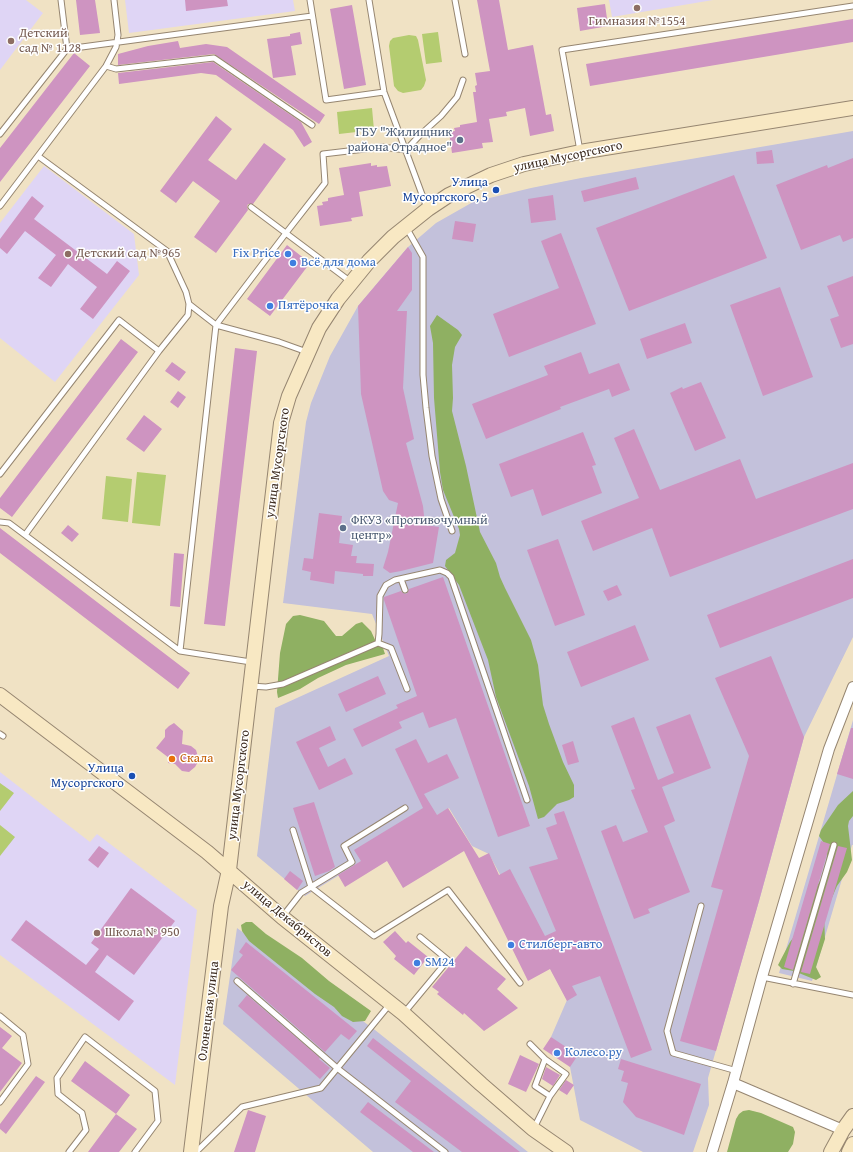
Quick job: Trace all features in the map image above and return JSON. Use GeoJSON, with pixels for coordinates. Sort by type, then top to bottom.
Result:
{"type":"FeatureCollection","features":[{"type":"Feature","properties":{"kind":"street","name":"улица Мусоргского"},"geometry":{"type":"LineString","coordinates":[[229,870],[281,423],[289,396],[319,328],[338,299],[369,261],[389,240],[428,209],[449,195],[491,175],[524,164],[580,152],[853,108]]}},
{"type":"Feature","properties":{"kind":"street"},"geometry":{"type":"LineString","coordinates":[[712,1152],[829,749],[853,687]]}},
{"type":"Feature","properties":{"kind":"street","name":"улица Декабристов"},"geometry":{"type":"LineString","coordinates":[[0,695],[123,787],[229,870],[282,917],[404,1014],[533,1129],[566,1152]]}},
{"type":"Feature","properties":{"kind":"street","name":"Олонецкая улица"},"geometry":{"type":"LineString","coordinates":[[190,1152],[221,906],[229,870]]}},
{"type":"Feature","properties":{"kind":"street"},"geometry":{"type":"LineString","coordinates":[[733,1083],[842,1130]]}},
{"type":"Feature","properties":{"kind":"street"},"geometry":{"type":"LineString","coordinates":[[831,1152],[842,1130],[853,1116]]}},
{"type":"Feature","properties":{"kind":"street"},"geometry":{"type":"LineString","coordinates":[[849,1152],[853,1144]]}},
{"type":"Feature","properties":{"kind":"lane"},"geometry":{"type":"LineString","coordinates":[[61,0],[67,48]]}},
{"type":"Feature","properties":{"kind":"lane"},"geometry":{"type":"LineString","coordinates":[[0,206],[106,66],[116,47],[118,35],[114,0]]}},
{"type":"Feature","properties":{"kind":"lane"},"geometry":{"type":"LineString","coordinates":[[310,0],[326,100],[384,92]]}},
{"type":"Feature","properties":{"kind":"lane"},"geometry":{"type":"LineString","coordinates":[[369,0],[384,92],[428,209]]}},
{"type":"Feature","properties":{"kind":"lane"},"geometry":{"type":"LineString","coordinates":[[455,0],[464,54]]}},
{"type":"Feature","properties":{"kind":"lane"},"geometry":{"type":"LineString","coordinates":[[580,152],[562,50],[853,6]]}},
{"type":"Feature","properties":{"kind":"lane"},"geometry":{"type":"LineString","coordinates":[[0,134],[67,48],[312,16]]}},
{"type":"Feature","properties":{"kind":"lane"},"geometry":{"type":"LineString","coordinates":[[106,66],[116,69],[214,58],[312,125]]}},
{"type":"Feature","properties":{"kind":"lane"},"geometry":{"type":"LineString","coordinates":[[406,150],[441,116],[457,97],[463,80]]}},
{"type":"Feature","properties":{"kind":"lane"},"geometry":{"type":"LineString","coordinates":[[180,651],[216,325],[326,183],[323,154],[382,147],[406,150]]}},
{"type":"Feature","properties":{"kind":"lane"},"geometry":{"type":"LineString","coordinates":[[25,535],[159,351],[188,315],[189,304],[186,292],[167,251],[38,156]]}},
{"type":"Feature","properties":{"kind":"lane"},"geometry":{"type":"LineString","coordinates":[[251,207],[352,282]]}},
{"type":"Feature","properties":{"kind":"lane"},"geometry":{"type":"LineString","coordinates":[[406,226],[423,257],[423,375],[427,415],[435,471],[441,499],[452,531]]}},
{"type":"Feature","properties":{"kind":"lane"},"geometry":{"type":"LineString","coordinates":[[189,304],[216,325],[279,342],[308,352]]}},
{"type":"Feature","properties":{"kind":"lane"},"geometry":{"type":"LineString","coordinates":[[0,474],[120,320],[159,351]]}},
{"type":"Feature","properties":{"kind":"lane"},"geometry":{"type":"LineString","coordinates":[[0,522],[9,523],[180,651],[253,662]]}},
{"type":"Feature","properties":{"kind":"lane"},"geometry":{"type":"LineString","coordinates":[[378,643],[380,596],[386,586],[395,580],[440,570],[447,573],[451,577],[527,800]]}},
{"type":"Feature","properties":{"kind":"lane"},"geometry":{"type":"LineString","coordinates":[[401,579],[405,590]]}},
{"type":"Feature","properties":{"kind":"lane"},"geometry":{"type":"LineString","coordinates":[[250,686],[266,687],[283,684],[378,643],[391,648],[407,689]]}},
{"type":"Feature","properties":{"kind":"lane"},"geometry":{"type":"LineString","coordinates":[[282,917],[301,893],[352,862],[344,846],[405,808]]}},
{"type":"Feature","properties":{"kind":"lane"},"geometry":{"type":"LineString","coordinates":[[293,830],[311,887],[374,936],[448,890],[520,983]]}},
{"type":"Feature","properties":{"kind":"lane"},"geometry":{"type":"LineString","coordinates":[[793,984],[834,845]]}},
{"type":"Feature","properties":{"kind":"lane"},"geometry":{"type":"LineString","coordinates":[[701,906],[667,1031],[673,1053],[736,1071]]}},
{"type":"Feature","properties":{"kind":"lane"},"geometry":{"type":"LineString","coordinates":[[404,1014],[448,960],[420,937]]}},
{"type":"Feature","properties":{"kind":"lane"},"geometry":{"type":"LineString","coordinates":[[762,977],[853,995]]}},
{"type":"Feature","properties":{"kind":"lane"},"geometry":{"type":"LineString","coordinates":[[237,981],[337,1068],[445,1152]]}},
{"type":"Feature","properties":{"kind":"lane"},"geometry":{"type":"LineString","coordinates":[[196,1152],[242,1107],[321,1088],[391,1004]]}},
{"type":"Feature","properties":{"kind":"lane"},"geometry":{"type":"LineString","coordinates":[[0,1016],[23,1035],[28,1064],[0,1102]]}},
{"type":"Feature","properties":{"kind":"lane"},"geometry":{"type":"LineString","coordinates":[[69,1152],[86,1130],[82,1113],[58,1094],[57,1078],[85,1038],[155,1091],[158,1121],[135,1152]]}},
{"type":"Feature","properties":{"kind":"lane"},"geometry":{"type":"LineString","coordinates":[[530,1044],[545,1059],[566,1074],[550,1096],[533,1129]]}},
{"type":"Feature","properties":{"kind":"lane"},"geometry":{"type":"LineString","coordinates":[[545,1059],[535,1086],[550,1096]]}},
{"type":"Feature","properties":{"kind":"shaded area","name":"Детский сад № 1128"},"geometry":{"type":"Polygon","coordinates":[[[0,0],[26,0],[43,13],[0,70],[0,0]]]}},
{"type":"Feature","properties":{"kind":"shaded area"},"geometry":{"type":"Polygon","coordinates":[[[125,0],[293,0],[295,11],[129,33],[125,0]]]}},
{"type":"Feature","properties":{"kind":"shaded area","name":"Гимназия №1554"},"geometry":{"type":"Polygon","coordinates":[[[609,0],[713,0],[612,17],[609,0]]]}},
{"type":"Feature","properties":{"kind":"shaded area"},"geometry":{"type":"Polygon","coordinates":[[[853,131],[853,637],[804,737],[708,1078],[709,1105],[693,1152],[643,1152],[580,1120],[570,1067],[551,1037],[567,1000],[489,854],[472,846],[449,808],[305,896],[257,856],[275,708],[389,656],[372,614],[283,603],[306,422],[311,403],[330,356],[358,306],[408,247],[436,223],[473,202],[581,178],[853,131]]]}},
{"type":"Feature","properties":{"kind":"shaded area","name":"Детский сад №965"},"geometry":{"type":"Polygon","coordinates":[[[44,166],[134,234],[139,275],[55,382],[0,338],[0,223],[44,166]]]}},
{"type":"Feature","properties":{"kind":"shaded area"},"geometry":{"type":"Polygon","coordinates":[[[853,720],[853,845],[812,981],[779,973],[853,720]]]}},
{"type":"Feature","properties":{"kind":"shaded area","name":"Школа № 950"},"geometry":{"type":"Polygon","coordinates":[[[0,772],[90,842],[97,834],[197,910],[175,1085],[0,955],[0,772]]]}},
{"type":"Feature","properties":{"kind":"shaded area"},"geometry":{"type":"Polygon","coordinates":[[[237,928],[375,1030],[528,1152],[373,1152],[223,1024],[237,928]]]}},
{"type":"Feature","properties":{"kind":"green space"},"geometry":{"type":"Polygon","coordinates":[[[438,32],[442,62],[426,64],[422,34],[438,32]]]}},
{"type":"Feature","properties":{"kind":"green space"},"geometry":{"type":"Polygon","coordinates":[[[409,35],[416,36],[418,40],[426,80],[421,90],[403,93],[398,91],[394,86],[389,46],[390,41],[393,38],[409,35]]]}},
{"type":"Feature","properties":{"kind":"green space"},"geometry":{"type":"Polygon","coordinates":[[[372,108],[374,130],[339,134],[337,112],[372,108]]]}},
{"type":"Feature","properties":{"kind":"green space"},"geometry":{"type":"Polygon","coordinates":[[[437,315],[458,330],[462,335],[455,347],[452,365],[452,411],[466,466],[480,532],[496,563],[505,588],[531,640],[538,665],[543,705],[563,762],[574,785],[574,797],[557,804],[544,817],[538,819],[529,786],[496,697],[488,660],[459,585],[445,566],[446,560],[455,553],[460,535],[443,490],[440,472],[434,398],[433,343],[430,326],[437,315]]]}},
{"type":"Feature","properties":{"kind":"green space"},"geometry":{"type":"Polygon","coordinates":[[[137,472],[166,475],[160,526],[132,523],[137,472]]]}},
{"type":"Feature","properties":{"kind":"green space"},"geometry":{"type":"Polygon","coordinates":[[[106,476],[132,479],[128,522],[102,519],[106,476]]]}},
{"type":"Feature","properties":{"kind":"green space"},"geometry":{"type":"Polygon","coordinates":[[[300,615],[324,621],[336,636],[342,636],[356,624],[362,622],[371,631],[376,642],[383,648],[385,654],[346,665],[318,678],[300,689],[278,698],[277,692],[280,653],[286,624],[293,616],[300,615]]]}},
{"type":"Feature","properties":{"kind":"green space"},"geometry":{"type":"Polygon","coordinates":[[[0,783],[14,793],[0,811],[0,783]]]}},
{"type":"Feature","properties":{"kind":"green space"},"geometry":{"type":"Polygon","coordinates":[[[853,791],[853,816],[849,821],[848,826],[852,860],[847,872],[837,886],[824,916],[825,939],[816,967],[821,977],[816,980],[794,971],[782,969],[778,965],[790,942],[803,925],[817,886],[826,871],[827,852],[826,846],[819,836],[821,830],[838,805],[853,791]]]}},
{"type":"Feature","properties":{"kind":"green space"},"geometry":{"type":"Polygon","coordinates":[[[0,825],[15,837],[0,856],[0,825]]]}},
{"type":"Feature","properties":{"kind":"green space"},"geometry":{"type":"Polygon","coordinates":[[[246,922],[252,922],[266,934],[302,958],[329,981],[371,1011],[365,1021],[353,1022],[342,1016],[334,1007],[315,994],[249,941],[242,931],[241,925],[246,922]]]}},
{"type":"Feature","properties":{"kind":"green space"},"geometry":{"type":"Polygon","coordinates":[[[749,1110],[761,1113],[793,1127],[795,1132],[793,1144],[788,1152],[727,1152],[736,1119],[743,1111],[749,1110]]]}},
{"type":"Feature","properties":{"kind":"building"},"geometry":{"type":"Polygon","coordinates":[[[76,0],[95,0],[100,33],[80,35],[76,0]]]}},
{"type":"Feature","properties":{"kind":"building"},"geometry":{"type":"Polygon","coordinates":[[[185,0],[227,0],[228,6],[186,11],[185,0]]]}},
{"type":"Feature","properties":{"kind":"building"},"geometry":{"type":"Polygon","coordinates":[[[477,0],[499,0],[508,50],[533,45],[546,115],[551,114],[554,131],[530,136],[525,108],[506,112],[507,116],[489,119],[493,142],[482,143],[483,148],[452,153],[449,132],[455,131],[454,128],[460,127],[460,125],[477,122],[473,92],[476,92],[475,86],[477,85],[475,73],[490,71],[477,0]]]}},
{"type":"Feature","properties":{"kind":"building"},"geometry":{"type":"Polygon","coordinates":[[[605,4],[608,26],[580,31],[577,8],[605,4]]]}},
{"type":"Feature","properties":{"kind":"building"},"geometry":{"type":"Polygon","coordinates":[[[352,5],[366,85],[344,89],[330,9],[352,5]]]}},
{"type":"Feature","properties":{"kind":"building"},"geometry":{"type":"Polygon","coordinates":[[[853,19],[853,42],[590,86],[586,64],[853,19]]]}},
{"type":"Feature","properties":{"kind":"building"},"geometry":{"type":"Polygon","coordinates":[[[300,32],[302,44],[291,46],[296,75],[273,78],[267,39],[290,36],[290,34],[300,32]]]}},
{"type":"Feature","properties":{"kind":"building"},"geometry":{"type":"Polygon","coordinates":[[[178,41],[180,48],[206,44],[227,47],[325,115],[319,124],[214,54],[118,65],[118,54],[148,46],[178,41]]]}},
{"type":"Feature","properties":{"kind":"building"},"geometry":{"type":"Polygon","coordinates":[[[74,53],[90,66],[0,182],[0,148],[74,53]]]}},
{"type":"Feature","properties":{"kind":"building"},"geometry":{"type":"Polygon","coordinates":[[[213,62],[301,122],[312,142],[304,147],[293,130],[216,75],[201,73],[119,84],[118,73],[213,62]]]}},
{"type":"Feature","properties":{"kind":"building"},"geometry":{"type":"Polygon","coordinates":[[[216,116],[232,129],[208,160],[236,180],[264,143],[286,159],[253,204],[248,204],[248,210],[216,253],[194,237],[220,201],[193,181],[176,203],[160,191],[216,116]]]}},
{"type":"Feature","properties":{"kind":"building"},"geometry":{"type":"Polygon","coordinates":[[[772,150],[774,163],[757,164],[756,152],[772,150]]]}},
{"type":"Feature","properties":{"kind":"building"},"geometry":{"type":"Polygon","coordinates":[[[853,158],[853,238],[843,242],[840,235],[801,250],[776,185],[827,165],[828,168],[853,158]]]}},
{"type":"Feature","properties":{"kind":"building"},"geometry":{"type":"Polygon","coordinates":[[[371,163],[371,166],[387,166],[391,186],[359,192],[363,216],[351,218],[352,221],[320,226],[317,206],[323,205],[322,202],[328,201],[328,198],[344,195],[339,168],[371,163]]]}},
{"type":"Feature","properties":{"kind":"building"},"geometry":{"type":"Polygon","coordinates":[[[734,175],[767,258],[629,311],[596,228],[734,175]]]}},
{"type":"Feature","properties":{"kind":"building"},"geometry":{"type":"Polygon","coordinates":[[[636,177],[639,189],[584,202],[581,191],[636,177]]]}},
{"type":"Feature","properties":{"kind":"building"},"geometry":{"type":"Polygon","coordinates":[[[553,195],[556,220],[531,223],[528,199],[553,195]]]}},
{"type":"Feature","properties":{"kind":"building"},"geometry":{"type":"Polygon","coordinates":[[[32,196],[44,206],[34,219],[107,274],[117,261],[130,271],[93,319],[80,309],[97,287],[68,264],[51,287],[38,278],[56,255],[25,231],[7,254],[0,248],[0,239],[32,196]]]}},
{"type":"Feature","properties":{"kind":"building"},"geometry":{"type":"Polygon","coordinates":[[[455,221],[476,224],[473,242],[452,239],[455,221]]]}},
{"type":"Feature","properties":{"kind":"building"},"geometry":{"type":"Polygon","coordinates":[[[561,233],[596,324],[509,357],[493,314],[559,288],[541,241],[561,233]]]}},
{"type":"Feature","properties":{"kind":"building"},"geometry":{"type":"Polygon","coordinates":[[[287,245],[310,263],[270,316],[247,299],[287,245]]]}},
{"type":"Feature","properties":{"kind":"building"},"geometry":{"type":"Polygon","coordinates":[[[408,247],[412,253],[412,290],[397,311],[407,311],[403,388],[414,439],[406,443],[423,506],[425,525],[439,527],[433,563],[390,573],[383,568],[388,552],[398,503],[389,500],[383,491],[361,394],[358,306],[408,247]]]}},
{"type":"Feature","properties":{"kind":"building"},"geometry":{"type":"Polygon","coordinates":[[[853,276],[853,344],[841,348],[830,319],[839,316],[827,286],[853,276]]]}},
{"type":"Feature","properties":{"kind":"building"},"geometry":{"type":"Polygon","coordinates":[[[780,287],[813,377],[763,396],[730,305],[780,287]]]}},
{"type":"Feature","properties":{"kind":"building"},"geometry":{"type":"Polygon","coordinates":[[[685,323],[692,343],[647,359],[640,339],[685,323]]]}},
{"type":"Feature","properties":{"kind":"building"},"geometry":{"type":"Polygon","coordinates":[[[121,339],[138,352],[12,517],[0,508],[0,498],[121,339]]]}},
{"type":"Feature","properties":{"kind":"building"},"geometry":{"type":"Polygon","coordinates":[[[235,348],[257,351],[225,626],[204,624],[235,348]]]}},
{"type":"Feature","properties":{"kind":"building"},"geometry":{"type":"Polygon","coordinates":[[[581,352],[589,374],[619,363],[630,390],[612,397],[609,389],[560,407],[561,409],[486,439],[472,404],[548,375],[544,366],[581,352]]]}},
{"type":"Feature","properties":{"kind":"building"},"geometry":{"type":"Polygon","coordinates":[[[172,362],[186,372],[179,381],[165,371],[172,362]]]}},
{"type":"Feature","properties":{"kind":"building"},"geometry":{"type":"Polygon","coordinates":[[[701,382],[726,438],[695,451],[670,393],[682,387],[683,389],[701,382]]]}},
{"type":"Feature","properties":{"kind":"building"},"geometry":{"type":"Polygon","coordinates":[[[178,391],[186,397],[178,408],[170,402],[178,391]]]}},
{"type":"Feature","properties":{"kind":"building"},"geometry":{"type":"Polygon","coordinates":[[[144,415],[162,429],[144,452],[126,439],[144,415]]]}},
{"type":"Feature","properties":{"kind":"building"},"geometry":{"type":"Polygon","coordinates":[[[634,429],[660,490],[740,459],[756,499],[853,463],[853,509],[670,577],[652,528],[593,551],[581,521],[639,498],[614,438],[634,429]]]}},
{"type":"Feature","properties":{"kind":"building"},"geometry":{"type":"Polygon","coordinates":[[[583,432],[596,465],[592,466],[602,493],[542,516],[533,489],[511,497],[499,464],[583,432]]]}},
{"type":"Feature","properties":{"kind":"building"},"geometry":{"type":"Polygon","coordinates":[[[319,513],[342,516],[339,543],[353,545],[351,556],[357,556],[356,563],[374,564],[373,576],[363,576],[363,574],[335,571],[334,584],[310,580],[311,572],[302,570],[304,558],[313,559],[319,513]]]}},
{"type":"Feature","properties":{"kind":"building"},"geometry":{"type":"Polygon","coordinates":[[[68,525],[79,534],[72,542],[61,533],[68,525]]]}},
{"type":"Feature","properties":{"kind":"building"},"geometry":{"type":"Polygon","coordinates":[[[0,528],[190,673],[178,689],[0,553],[0,528]]]}},
{"type":"Feature","properties":{"kind":"building"},"geometry":{"type":"Polygon","coordinates":[[[558,539],[585,615],[555,626],[527,550],[558,539]]]}},
{"type":"Feature","properties":{"kind":"building"},"geometry":{"type":"Polygon","coordinates":[[[174,553],[184,554],[180,607],[170,606],[174,553]]]}},
{"type":"Feature","properties":{"kind":"building"},"geometry":{"type":"Polygon","coordinates":[[[853,559],[853,598],[720,648],[707,615],[853,559]]]}},
{"type":"Feature","properties":{"kind":"building"},"geometry":{"type":"Polygon","coordinates":[[[443,577],[530,826],[498,837],[456,718],[429,728],[423,712],[399,722],[402,728],[362,747],[353,729],[398,708],[396,705],[417,696],[384,597],[401,591],[406,594],[409,589],[443,577]]]}},
{"type":"Feature","properties":{"kind":"building"},"geometry":{"type":"Polygon","coordinates":[[[617,585],[622,595],[608,601],[603,591],[617,585]]]}},
{"type":"Feature","properties":{"kind":"building"},"geometry":{"type":"Polygon","coordinates":[[[635,625],[649,660],[581,687],[567,652],[635,625]]]}},
{"type":"Feature","properties":{"kind":"building"},"geometry":{"type":"Polygon","coordinates":[[[771,656],[804,737],[716,1051],[680,1041],[723,890],[711,887],[749,756],[715,678],[771,656]]]}},
{"type":"Feature","properties":{"kind":"building"},"geometry":{"type":"Polygon","coordinates":[[[378,676],[386,694],[346,712],[338,694],[378,676]]]}},
{"type":"Feature","properties":{"kind":"building"},"geometry":{"type":"Polygon","coordinates":[[[690,714],[711,768],[662,787],[675,821],[664,826],[690,892],[648,909],[650,913],[634,919],[601,831],[616,825],[623,842],[648,832],[631,790],[635,789],[611,726],[634,717],[658,780],[674,773],[656,727],[690,714]]]}},
{"type":"Feature","properties":{"kind":"building"},"geometry":{"type":"Polygon","coordinates":[[[174,723],[183,731],[182,744],[191,746],[196,750],[199,760],[195,767],[189,772],[182,771],[175,764],[168,763],[169,758],[156,748],[165,737],[165,730],[174,723]]]}},
{"type":"Feature","properties":{"kind":"building"},"geometry":{"type":"Polygon","coordinates":[[[330,726],[336,740],[319,748],[328,767],[345,758],[353,774],[319,790],[296,742],[330,726]]]}},
{"type":"Feature","properties":{"kind":"building"},"geometry":{"type":"Polygon","coordinates":[[[851,728],[853,728],[853,779],[837,774],[851,728]]]}},
{"type":"Feature","properties":{"kind":"building"},"geometry":{"type":"Polygon","coordinates":[[[416,739],[428,763],[447,754],[459,778],[424,794],[437,815],[448,808],[479,858],[489,853],[499,875],[510,869],[545,936],[556,931],[529,867],[558,859],[546,828],[557,824],[554,814],[564,811],[652,1050],[631,1058],[600,976],[572,986],[577,995],[567,1001],[550,969],[528,981],[464,851],[403,888],[387,861],[345,887],[338,875],[361,861],[354,850],[423,808],[395,749],[416,739]]]}},
{"type":"Feature","properties":{"kind":"building"},"geometry":{"type":"Polygon","coordinates":[[[573,741],[579,762],[568,765],[562,745],[573,741]]]}},
{"type":"Feature","properties":{"kind":"building"},"geometry":{"type":"Polygon","coordinates":[[[314,802],[335,867],[315,876],[293,808],[314,802]]]}},
{"type":"Feature","properties":{"kind":"building"},"geometry":{"type":"Polygon","coordinates":[[[821,841],[830,844],[793,970],[784,967],[821,841]]]}},
{"type":"Feature","properties":{"kind":"building"},"geometry":{"type":"Polygon","coordinates":[[[99,846],[109,853],[98,868],[88,860],[99,846]]]}},
{"type":"Feature","properties":{"kind":"building"},"geometry":{"type":"Polygon","coordinates":[[[838,846],[847,848],[810,974],[801,972],[838,846]]]}},
{"type":"Feature","properties":{"kind":"building"},"geometry":{"type":"Polygon","coordinates":[[[290,871],[303,881],[297,890],[284,879],[290,871]]]}},
{"type":"Feature","properties":{"kind":"building"},"geometry":{"type":"Polygon","coordinates":[[[131,888],[175,921],[134,975],[107,955],[95,972],[134,1001],[119,1021],[11,940],[26,920],[86,965],[99,949],[91,943],[131,888]]]}},
{"type":"Feature","properties":{"kind":"building"},"geometry":{"type":"Polygon","coordinates":[[[395,931],[406,943],[408,941],[428,957],[414,975],[394,959],[396,956],[383,942],[395,931]]]}},
{"type":"Feature","properties":{"kind":"building"},"geometry":{"type":"Polygon","coordinates":[[[246,942],[357,1031],[349,1040],[341,1034],[325,1052],[231,970],[243,955],[239,952],[246,942]]]}},
{"type":"Feature","properties":{"kind":"building"},"geometry":{"type":"Polygon","coordinates":[[[466,946],[506,979],[497,989],[518,1008],[484,1031],[464,1013],[463,1015],[437,994],[439,992],[432,987],[466,946]]]}},
{"type":"Feature","properties":{"kind":"building"},"geometry":{"type":"Polygon","coordinates":[[[247,995],[330,1068],[320,1079],[238,1006],[247,995]]]}},
{"type":"Feature","properties":{"kind":"building"},"geometry":{"type":"Polygon","coordinates":[[[0,1027],[12,1036],[2,1048],[22,1063],[0,1092],[0,1027]]]}},
{"type":"Feature","properties":{"kind":"building"},"geometry":{"type":"Polygon","coordinates":[[[551,1037],[578,1055],[570,1067],[543,1049],[551,1037]]]}},
{"type":"Feature","properties":{"kind":"building"},"geometry":{"type":"Polygon","coordinates":[[[373,1038],[520,1152],[462,1152],[395,1102],[411,1081],[367,1046],[373,1038]]]}},
{"type":"Feature","properties":{"kind":"building"},"geometry":{"type":"Polygon","coordinates":[[[520,1055],[539,1064],[526,1092],[508,1084],[520,1055]]]}},
{"type":"Feature","properties":{"kind":"building"},"geometry":{"type":"Polygon","coordinates":[[[621,1059],[701,1084],[684,1135],[636,1117],[623,1102],[628,1083],[621,1081],[624,1071],[618,1069],[621,1059]]]}},
{"type":"Feature","properties":{"kind":"building"},"geometry":{"type":"Polygon","coordinates":[[[85,1061],[130,1095],[116,1114],[71,1081],[85,1061]]]}},
{"type":"Feature","properties":{"kind":"building"},"geometry":{"type":"Polygon","coordinates":[[[546,1067],[560,1075],[553,1086],[542,1079],[546,1067]]]}},
{"type":"Feature","properties":{"kind":"building"},"geometry":{"type":"Polygon","coordinates":[[[36,1076],[45,1082],[6,1134],[0,1129],[0,1124],[36,1076]]]}},
{"type":"Feature","properties":{"kind":"building"},"geometry":{"type":"Polygon","coordinates":[[[566,1080],[574,1085],[567,1095],[559,1090],[566,1080]]]}},
{"type":"Feature","properties":{"kind":"building"},"geometry":{"type":"Polygon","coordinates":[[[368,1102],[434,1152],[413,1152],[360,1112],[368,1102]]]}},
{"type":"Feature","properties":{"kind":"building"},"geometry":{"type":"Polygon","coordinates":[[[248,1110],[266,1116],[255,1152],[234,1152],[248,1110]]]}},
{"type":"Feature","properties":{"kind":"building"},"geometry":{"type":"Polygon","coordinates":[[[116,1114],[137,1129],[119,1152],[88,1152],[116,1114]]]}},
{"type":"Feature","properties":{"kind":"place","name":"Гимназия №1554"},"geometry":{"type":"Point","coordinates":[637,8]}},
{"type":"Feature","properties":{"kind":"place","name":"Детский сад № 1128"},"geometry":{"type":"Point","coordinates":[11,41]}},
{"type":"Feature","properties":{"kind":"place","name":"ГБУ \"Жилищник района Отрадное\""},"geometry":{"type":"Point","coordinates":[460,140]}},
{"type":"Feature","properties":{"kind":"place","name":"Улица Мусоргского, 5"},"geometry":{"type":"Point","coordinates":[496,190]}},
{"type":"Feature","properties":{"kind":"place","name":"Детский сад №965"},"geometry":{"type":"Point","coordinates":[68,254]}},
{"type":"Feature","properties":{"kind":"place","name":"Fix Price"},"geometry":{"type":"Point","coordinates":[288,254]}},
{"type":"Feature","properties":{"kind":"place","name":"Всё для дома"},"geometry":{"type":"Point","coordinates":[293,263]}},
{"type":"Feature","properties":{"kind":"place","name":"Пятёрочка"},"geometry":{"type":"Point","coordinates":[270,306]}},
{"type":"Feature","properties":{"kind":"place","name":"ФКУЗ «Противочумный центр»"},"geometry":{"type":"Point","coordinates":[343,528]}},
{"type":"Feature","properties":{"kind":"place","name":"Скала"},"geometry":{"type":"Point","coordinates":[172,759]}},
{"type":"Feature","properties":{"kind":"place","name":"Улица Мусоргского"},"geometry":{"type":"Point","coordinates":[132,776]}},
{"type":"Feature","properties":{"kind":"place","name":"Школа № 950"},"geometry":{"type":"Point","coordinates":[97,933]}},
{"type":"Feature","properties":{"kind":"place","name":"Стилберг-авто"},"geometry":{"type":"Point","coordinates":[511,945]}},
{"type":"Feature","properties":{"kind":"place","name":"SM24"},"geometry":{"type":"Point","coordinates":[417,963]}},
{"type":"Feature","properties":{"kind":"place","name":"Колесо.ру"},"geometry":{"type":"Point","coordinates":[557,1053]}}]}
